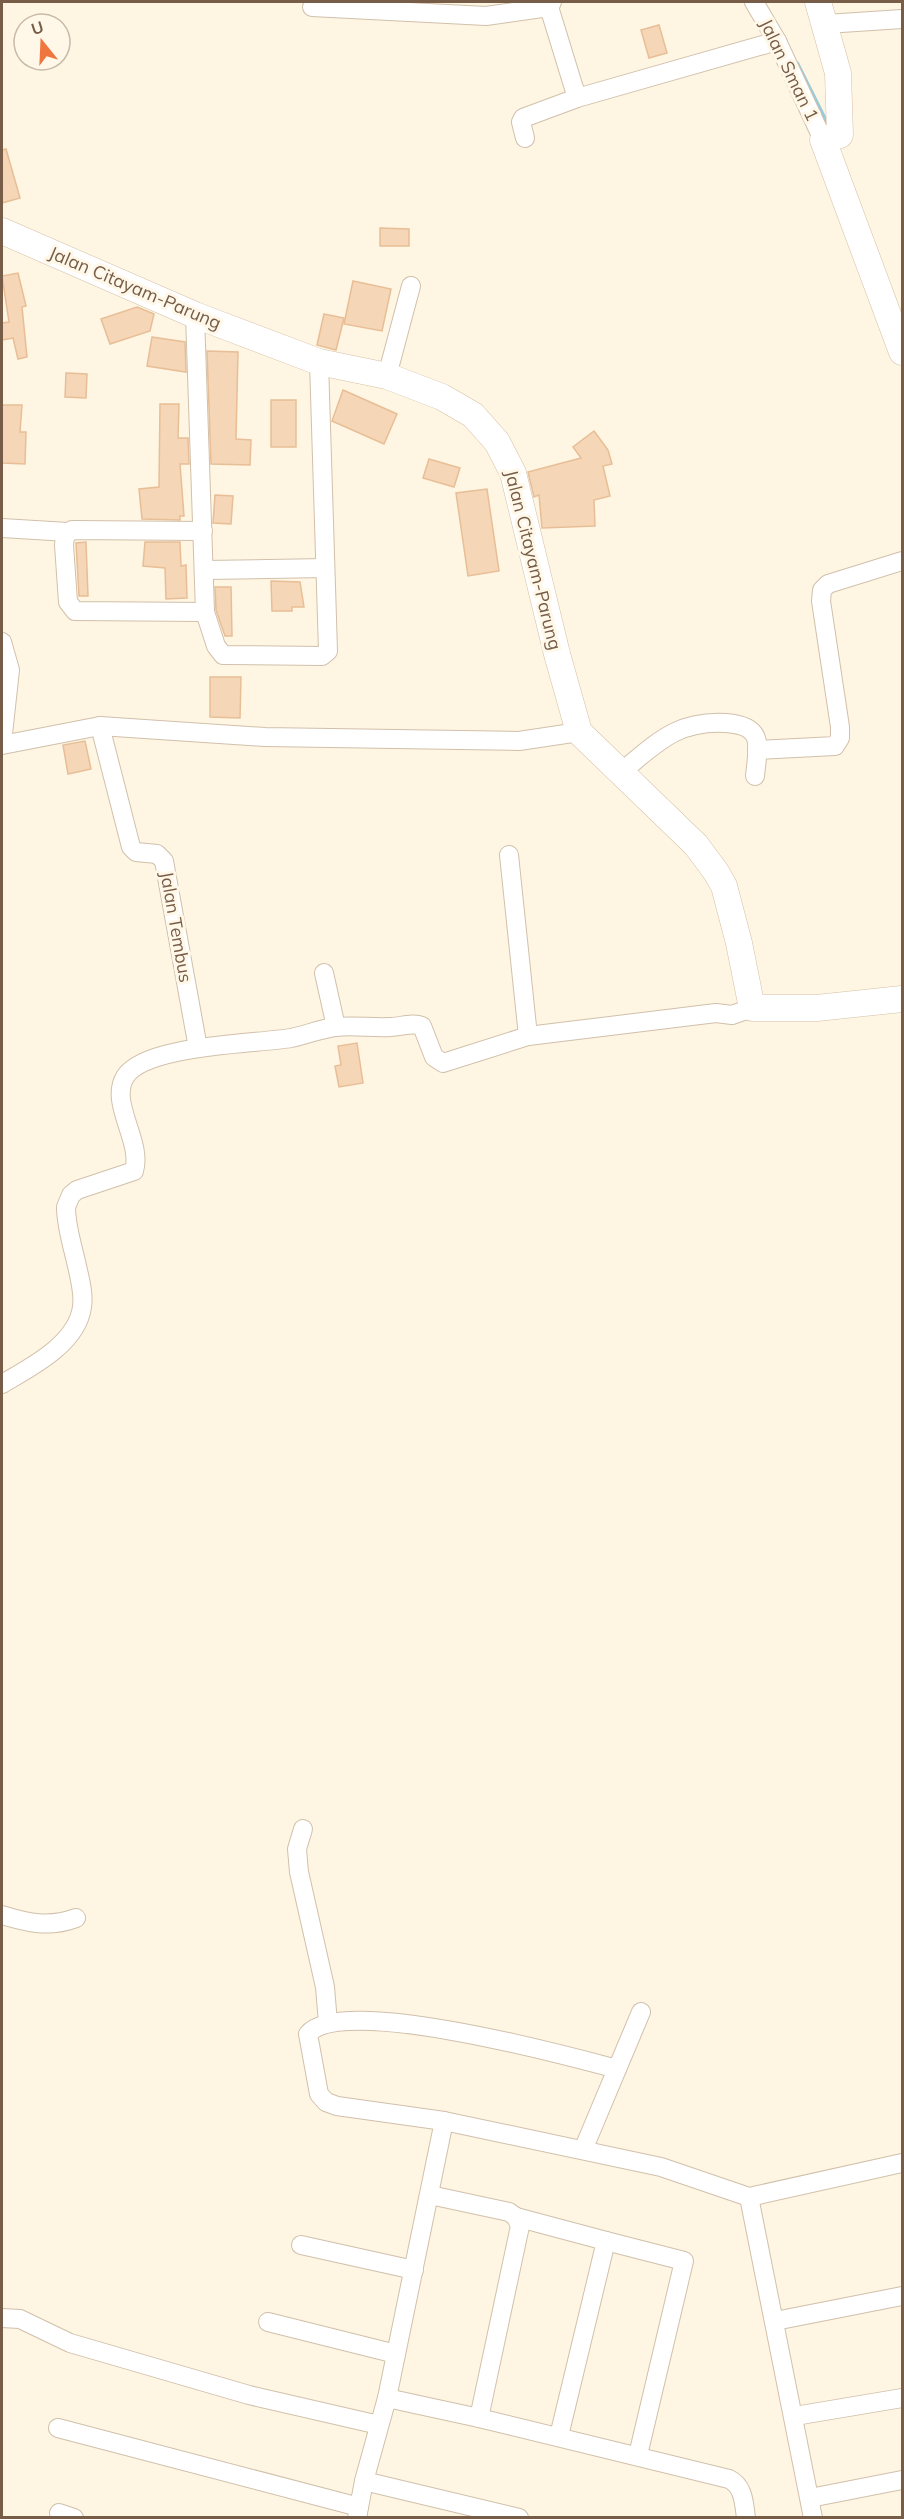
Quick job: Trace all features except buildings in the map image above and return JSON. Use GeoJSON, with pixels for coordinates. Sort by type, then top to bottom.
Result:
{"type":"FeatureCollection","features":[{"type":"Feature","properties":{"kind":"main road"},"geometry":{"type":"LineString","coordinates":[[822,13],[838,73],[829,138],[903,352]]}},
{"type":"Feature","properties":{"kind":"main road","name":"Jalan Citayam-Parung"},"geometry":{"type":"LineString","coordinates":[[2,231],[195,315],[319,362],[387,376],[442,397],[473,415],[497,442],[520,496],[557,654],[579,732],[696,845],[724,886],[739,943],[752,1008]]}},
{"type":"Feature","properties":{"kind":"main road"},"geometry":{"type":"LineString","coordinates":[[752,1008],[817,1008],[903,999]]}},
{"type":"Feature","properties":{"kind":"street","name":"Jalan Sman 1"},"geometry":{"type":"LineString","coordinates":[[754,2],[829,138]]}},
{"type":"Feature","properties":{"kind":"street"},"geometry":{"type":"LineString","coordinates":[[312,7],[486,9],[551,4],[578,98]]}},
{"type":"Feature","properties":{"kind":"street"},"geometry":{"type":"LineString","coordinates":[[822,13],[903,19]]}},
{"type":"Feature","properties":{"kind":"street"},"geometry":{"type":"LineString","coordinates":[[525,138],[521,122],[523,118],[578,98],[777,40]]}},
{"type":"Feature","properties":{"kind":"street"},"geometry":{"type":"LineString","coordinates":[[387,376],[411,286]]}},
{"type":"Feature","properties":{"kind":"street"},"geometry":{"type":"LineString","coordinates":[[195,315],[205,612],[216,646],[223,655],[322,656],[328,651],[319,362]]}},
{"type":"Feature","properties":{"kind":"street"},"geometry":{"type":"LineString","coordinates":[[2,528],[68,532],[109,529],[203,531]]}},
{"type":"Feature","properties":{"kind":"street"},"geometry":{"type":"LineString","coordinates":[[68,532],[64,545],[68,602],[75,611],[205,612]]}},
{"type":"Feature","properties":{"kind":"street"},"geometry":{"type":"LineString","coordinates":[[757,750],[830,748],[839,741],[840,727],[821,601],[822,590],[828,584],[903,561]]}},
{"type":"Feature","properties":{"kind":"street"},"geometry":{"type":"LineString","coordinates":[[205,570],[325,568]]}},
{"type":"Feature","properties":{"kind":"street"},"geometry":{"type":"LineString","coordinates":[[2,642],[10,670],[2,744],[100,726],[265,737],[519,741],[579,732]]}},
{"type":"Feature","properties":{"kind":"street"},"geometry":{"type":"LineString","coordinates":[[620,773],[667,735],[692,724],[745,725],[751,729],[756,739],[755,776]]}},
{"type":"Feature","properties":{"kind":"street","name":"Jalan Tembus"},"geometry":{"type":"LineString","coordinates":[[100,726],[132,847],[140,853],[157,854],[164,861],[198,1048]]}},
{"type":"Feature","properties":{"kind":"street"},"geometry":{"type":"LineString","coordinates":[[509,855],[528,1036]]}},
{"type":"Feature","properties":{"kind":"street"},"geometry":{"type":"LineString","coordinates":[[324,973],[336,1027]]}},
{"type":"Feature","properties":{"kind":"street"},"geometry":{"type":"LineString","coordinates":[[2,1384],[30,1367],[61,1343],[80,1317],[81,1289],[66,1207],[71,1195],[77,1190],[134,1171],[136,1155],[121,1097],[125,1077],[144,1062],[198,1048],[290,1038],[336,1027],[393,1028],[419,1024],[424,1029],[434,1057],[443,1063],[528,1036],[716,1013],[732,1015],[752,1008]]}},
{"type":"Feature","properties":{"kind":"street"},"geometry":{"type":"LineString","coordinates":[[303,1829],[297,1849],[299,1872],[325,1987],[328,2024]]}},
{"type":"Feature","properties":{"kind":"street"},"geometry":{"type":"LineString","coordinates":[[2,1915],[47,1925],[61,1924],[76,1918]]}},
{"type":"Feature","properties":{"kind":"street"},"geometry":{"type":"LineString","coordinates":[[583,2150],[641,2012]]}},
{"type":"Feature","properties":{"kind":"street"},"geometry":{"type":"LineString","coordinates":[[617,2069],[486,2036],[379,2021],[328,2024],[312,2029],[308,2034],[319,2094],[326,2102],[337,2106],[444,2121],[661,2167],[749,2197],[903,2163]]}},
{"type":"Feature","properties":{"kind":"street"},"geometry":{"type":"LineString","coordinates":[[58,2428],[358,2512],[364,2481],[387,2398],[444,2121]]}},
{"type":"Feature","properties":{"kind":"street"},"geometry":{"type":"LineString","coordinates":[[430,2195],[509,2212],[516,2217],[684,2261],[638,2455]]}},
{"type":"Feature","properties":{"kind":"street"},"geometry":{"type":"LineString","coordinates":[[749,2197],[795,2416],[813,2517]]}},
{"type":"Feature","properties":{"kind":"street"},"geometry":{"type":"LineString","coordinates":[[479,2418],[520,2226],[516,2217]]}},
{"type":"Feature","properties":{"kind":"street"},"geometry":{"type":"LineString","coordinates":[[559,2436],[606,2241]]}},
{"type":"Feature","properties":{"kind":"street"},"geometry":{"type":"LineString","coordinates":[[301,2246],[414,2270]]}},
{"type":"Feature","properties":{"kind":"street"},"geometry":{"type":"LineString","coordinates":[[775,2321],[903,2296]]}},
{"type":"Feature","properties":{"kind":"street"},"geometry":{"type":"LineString","coordinates":[[2,2318],[20,2319],[70,2343],[249,2395],[379,2425]]}},
{"type":"Feature","properties":{"kind":"street"},"geometry":{"type":"LineString","coordinates":[[268,2322],[396,2354]]}},
{"type":"Feature","properties":{"kind":"street"},"geometry":{"type":"LineString","coordinates":[[387,2398],[559,2436],[735,2481],[743,2496],[746,2517]]}},
{"type":"Feature","properties":{"kind":"street"},"geometry":{"type":"LineString","coordinates":[[795,2416],[903,2398]]}},
{"type":"Feature","properties":{"kind":"street"},"geometry":{"type":"LineString","coordinates":[[810,2498],[903,2480]]}},
{"type":"Feature","properties":{"kind":"street"},"geometry":{"type":"LineString","coordinates":[[364,2481],[519,2517]]}},
{"type":"Feature","properties":{"kind":"waterway"},"geometry":{"type":"LineString","coordinates":[[797,64],[829,128]]}}]}
